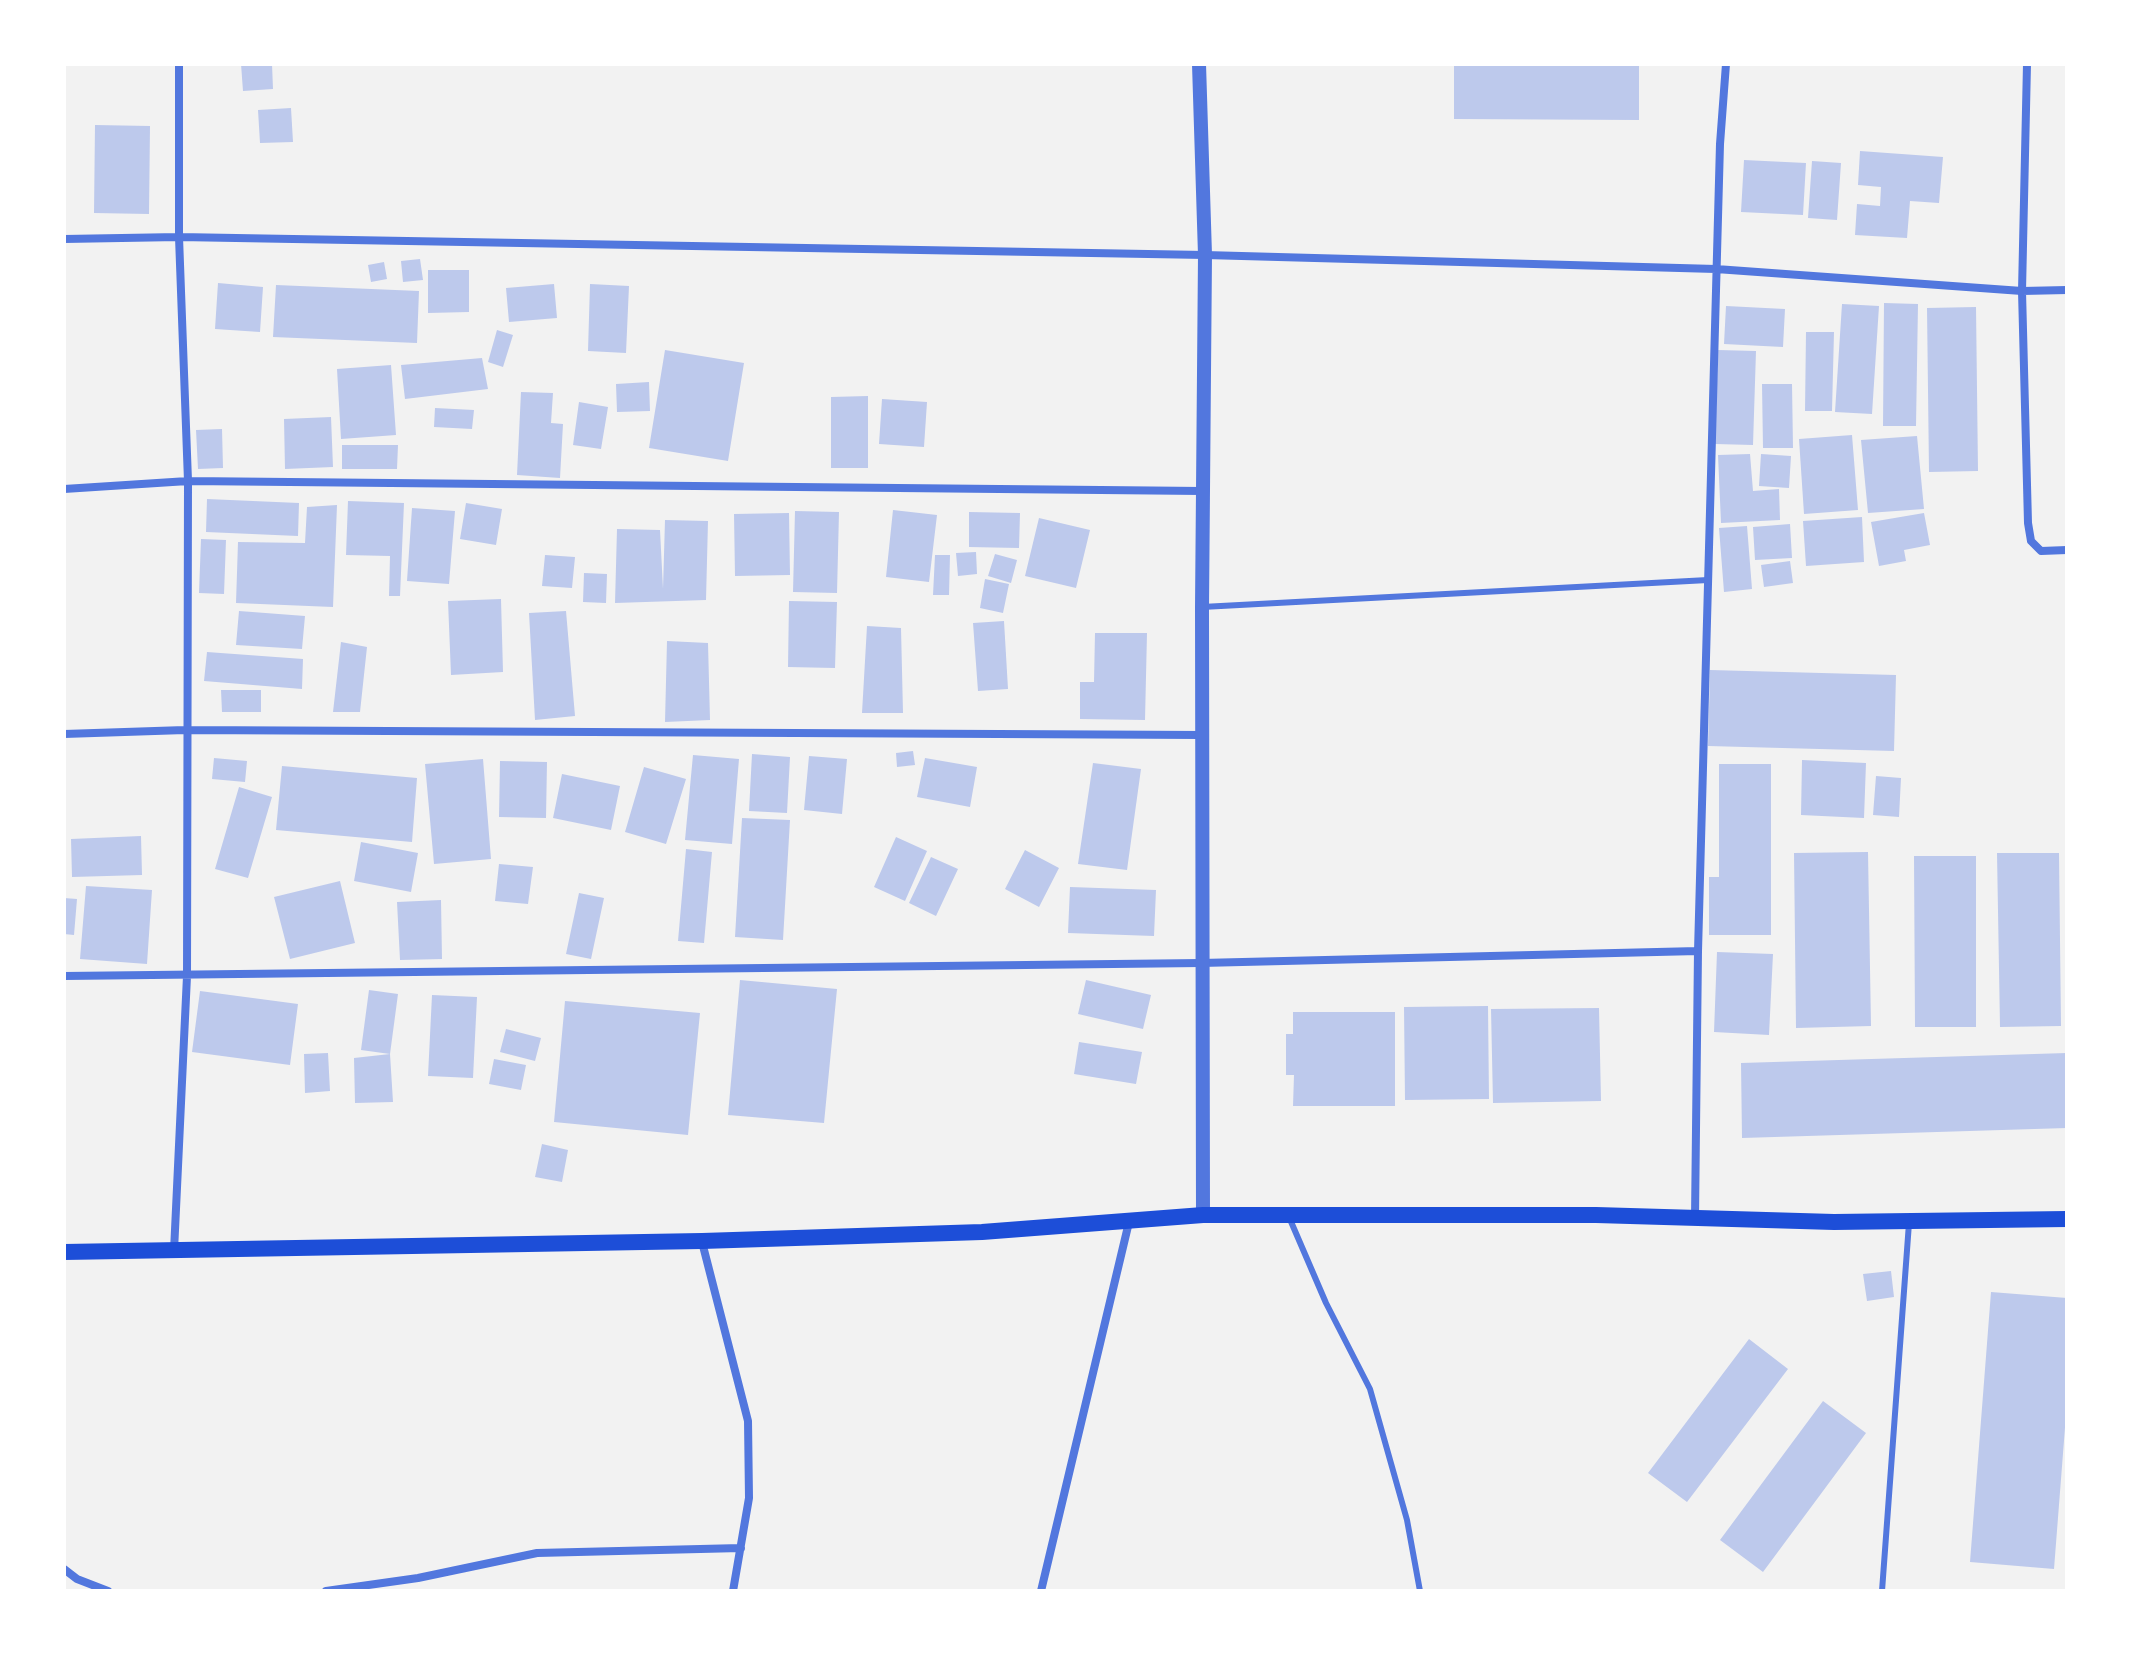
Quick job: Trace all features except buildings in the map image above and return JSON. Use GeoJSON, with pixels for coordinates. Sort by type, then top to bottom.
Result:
{"type":"FeatureCollection","features":[{"type":"Feature","properties":{"kind":"main road"},"geometry":{"type":"LineString","coordinates":[[64,1252],[702,1241],[982,1232],[1203,1215],[1695,1218],[1834,1222],[2067,1219]]}},
{"type":"Feature","properties":{"kind":"street"},"geometry":{"type":"LineString","coordinates":[[174,1251],[187,976],[185,730],[188,481],[179,237],[179,64]]}},
{"type":"Feature","properties":{"kind":"street"},"geometry":{"type":"LineString","coordinates":[[1199,64],[1205,255],[1201,735],[1203,1215]]}},
{"type":"Feature","properties":{"kind":"street"},"geometry":{"type":"LineString","coordinates":[[1695,1218],[1698,951],[1716,269],[1726,64]]}},
{"type":"Feature","properties":{"kind":"street"},"geometry":{"type":"LineString","coordinates":[[2027,64],[2022,291],[2028,523],[2031,541],[2041,551],[2067,550]]}},
{"type":"Feature","properties":{"kind":"street"},"geometry":{"type":"LineString","coordinates":[[64,239],[179,237],[1205,255],[1716,269],[2022,291],[2067,290]]}},
{"type":"Feature","properties":{"kind":"street"},"geometry":{"type":"LineString","coordinates":[[64,489],[188,481],[1202,491]]}},
{"type":"Feature","properties":{"kind":"street"},"geometry":{"type":"LineString","coordinates":[[64,734],[185,730],[1201,735]]}},
{"type":"Feature","properties":{"kind":"street"},"geometry":{"type":"LineString","coordinates":[[64,976],[1201,963],[1698,951]]}},
{"type":"Feature","properties":{"kind":"street"},"geometry":{"type":"LineString","coordinates":[[1041,1591],[1129,1222]]}},
{"type":"Feature","properties":{"kind":"street"},"geometry":{"type":"LineString","coordinates":[[702,1241],[748,1421],[749,1498],[733,1591]]}},
{"type":"Feature","properties":{"kind":"street"},"geometry":{"type":"LineString","coordinates":[[326,1591],[418,1578],[537,1553],[741,1548]]}},
{"type":"Feature","properties":{"kind":"street"},"geometry":{"type":"LineString","coordinates":[[64,1569],[77,1579],[108,1591]]}},
{"type":"Feature","properties":{"kind":"lane"},"geometry":{"type":"LineString","coordinates":[[1202,607],[1708,580]]}},
{"type":"Feature","properties":{"kind":"lane"},"geometry":{"type":"LineString","coordinates":[[1289,1217],[1326,1303],[1370,1389],[1407,1520],[1420,1591]]}},
{"type":"Feature","properties":{"kind":"lane"},"geometry":{"type":"LineString","coordinates":[[1882,1591],[1909,1219]]}}]}
